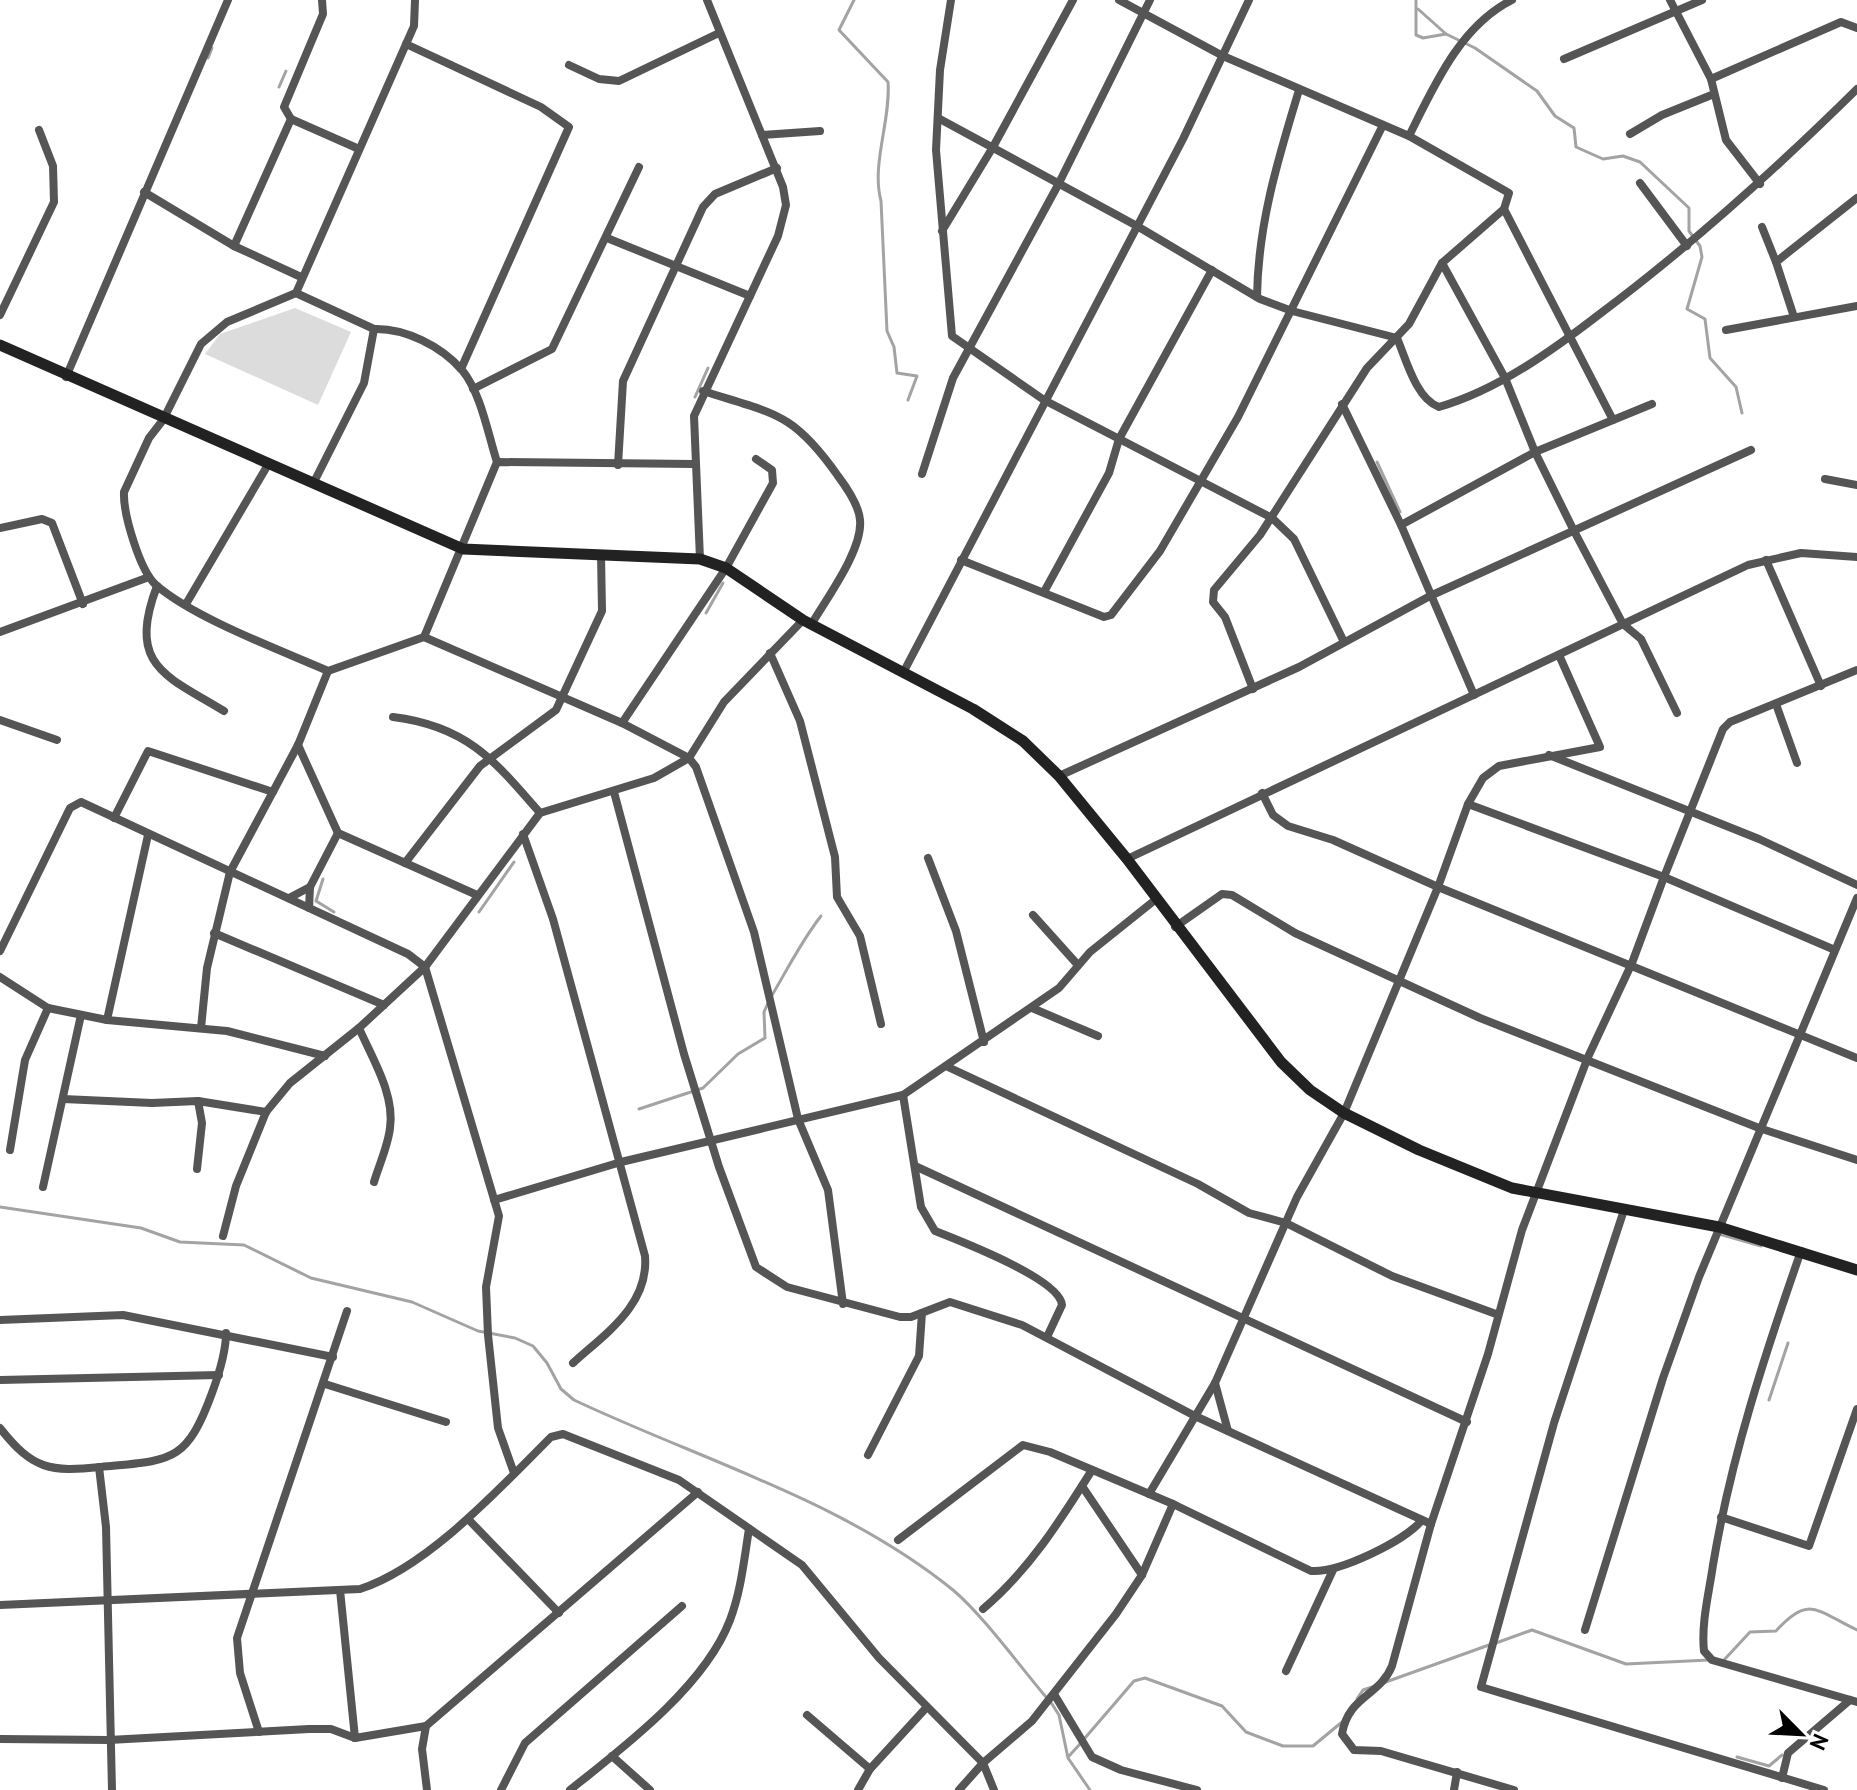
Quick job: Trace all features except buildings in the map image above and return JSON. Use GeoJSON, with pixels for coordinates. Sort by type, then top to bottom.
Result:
{"type":"FeatureCollection","features":[{"type":"Feature","properties":{"kind":"main road"},"geometry":{"type":"LineString","coordinates":[[0,345],[163,420],[314,482],[463,549],[700,559],[726,568],[807,622],[973,709],[1023,741],[1059,776],[1127,859],[1175,927],[1281,1062],[1310,1090],[1344,1113],[1480,1175],[1537,1193],[1719,1227],[1801,1250],[1857,1270]]}},
{"type":"Feature","properties":{"kind":"street"},"geometry":{"type":"LineString","coordinates":[[66,377],[228,0]]}},
{"type":"Feature","properties":{"kind":"street"},"geometry":{"type":"LineString","coordinates":[[322,0],[323,14],[286,96],[284,107],[291,119],[359,149]]}},
{"type":"Feature","properties":{"kind":"street"},"geometry":{"type":"LineString","coordinates":[[296,293],[406,44],[416,18],[415,0]]}},
{"type":"Feature","properties":{"kind":"street"},"geometry":{"type":"LineString","coordinates":[[700,559],[694,416],[703,391],[778,236],[786,205],[777,168],[707,0]]}},
{"type":"Feature","properties":{"kind":"street"},"geometry":{"type":"LineString","coordinates":[[951,0],[940,70],[938,188],[949,329],[957,343],[1044,400],[1272,518],[1294,539],[1344,642]]}},
{"type":"Feature","properties":{"kind":"street"},"geometry":{"type":"LineString","coordinates":[[942,231],[993,147],[1073,0]]}},
{"type":"Feature","properties":{"kind":"street"},"geometry":{"type":"LineString","coordinates":[[1119,0],[1223,56],[1409,136],[1506,191],[1510,199],[1504,209],[1442,263],[1419,308],[1397,338],[1377,355],[1342,404],[1272,518],[1212,596],[1225,617],[1253,689]]}},
{"type":"Feature","properties":{"kind":"street"},"geometry":{"type":"LineString","coordinates":[[922,474],[941,409],[1150,0]]}},
{"type":"Feature","properties":{"kind":"street"},"geometry":{"type":"LineString","coordinates":[[903,673],[1137,226],[1249,0]]}},
{"type":"Feature","properties":{"kind":"street"},"geometry":{"type":"LineString","coordinates":[[1409,136],[1465,36],[1479,21],[1512,0]]}},
{"type":"Feature","properties":{"kind":"street"},"geometry":{"type":"LineString","coordinates":[[1670,0],[1711,79],[1729,147],[1760,184]]}},
{"type":"Feature","properties":{"kind":"street"},"geometry":{"type":"LineString","coordinates":[[1564,59],[1702,0]]}},
{"type":"Feature","properties":{"kind":"street"},"geometry":{"type":"LineString","coordinates":[[1711,79],[1841,22],[1857,28]]}},
{"type":"Feature","properties":{"kind":"street"},"geometry":{"type":"LineString","coordinates":[[569,65],[599,79],[619,81],[719,33]]}},
{"type":"Feature","properties":{"kind":"street"},"geometry":{"type":"LineString","coordinates":[[406,44],[541,107],[569,127],[461,369]]}},
{"type":"Feature","properties":{"kind":"street"},"geometry":{"type":"LineString","coordinates":[[1397,338],[1418,385],[1435,406],[1449,404],[1505,378],[1568,338],[1687,246],[1760,184],[1857,89]]}},
{"type":"Feature","properties":{"kind":"street"},"geometry":{"type":"LineString","coordinates":[[1257,297],[1262,223],[1299,90]]}},
{"type":"Feature","properties":{"kind":"street"},"geometry":{"type":"LineString","coordinates":[[1630,134],[1662,115],[1714,94]]}},
{"type":"Feature","properties":{"kind":"street"},"geometry":{"type":"LineString","coordinates":[[938,118],[1137,226],[1257,297],[1292,311],[1397,338]]}},
{"type":"Feature","properties":{"kind":"street"},"geometry":{"type":"LineString","coordinates":[[234,246],[291,119]]}},
{"type":"Feature","properties":{"kind":"street"},"geometry":{"type":"LineString","coordinates":[[961,560],[1108,618],[1160,551],[1238,417],[1383,125]]}},
{"type":"Feature","properties":{"kind":"street"},"geometry":{"type":"LineString","coordinates":[[0,315],[54,202],[53,166],[39,130]]}},
{"type":"Feature","properties":{"kind":"street"},"geometry":{"type":"LineString","coordinates":[[762,135],[820,131]]}},
{"type":"Feature","properties":{"kind":"street"},"geometry":{"type":"LineString","coordinates":[[473,389],[552,349],[639,167]]}},
{"type":"Feature","properties":{"kind":"street"},"geometry":{"type":"LineString","coordinates":[[618,465],[623,381],[708,200],[777,168]]}},
{"type":"Feature","properties":{"kind":"street"},"geometry":{"type":"LineString","coordinates":[[1640,183],[1687,246]]}},
{"type":"Feature","properties":{"kind":"street"},"geometry":{"type":"LineString","coordinates":[[144,192],[234,246],[301,277]]}},
{"type":"Feature","properties":{"kind":"street"},"geometry":{"type":"LineString","coordinates":[[1776,262],[1857,198]]}},
{"type":"Feature","properties":{"kind":"street"},"geometry":{"type":"LineString","coordinates":[[1504,209],[1613,420]]}},
{"type":"Feature","properties":{"kind":"street"},"geometry":{"type":"LineString","coordinates":[[1762,227],[1794,317]]}},
{"type":"Feature","properties":{"kind":"street"},"geometry":{"type":"LineString","coordinates":[[607,238],[678,264],[750,296]]}},
{"type":"Feature","properties":{"kind":"street"},"geometry":{"type":"LineString","coordinates":[[1442,263],[1505,378],[1535,452],[1573,529],[1623,624],[1641,639],[1677,713]]}},
{"type":"Feature","properties":{"kind":"street"},"geometry":{"type":"LineString","coordinates":[[1044,592],[1109,473],[1119,439],[1212,270]]}},
{"type":"Feature","properties":{"kind":"street"},"geometry":{"type":"LineString","coordinates":[[424,637],[497,462],[473,389],[461,369],[421,339],[400,332],[374,329],[296,293],[263,305],[213,331],[201,344],[163,420],[149,438],[124,492],[126,513],[149,577],[157,586],[186,604],[328,671],[424,637],[562,700],[622,723],[689,758],[700,777],[754,932],[798,1119],[828,1190],[843,1304]]}},
{"type":"Feature","properties":{"kind":"street"},"geometry":{"type":"LineString","coordinates":[[1726,330],[1857,306]]}},
{"type":"Feature","properties":{"kind":"street"},"geometry":{"type":"LineString","coordinates":[[314,482],[364,383],[374,329]]}},
{"type":"Feature","properties":{"kind":"street"},"geometry":{"type":"LineString","coordinates":[[223,1236],[236,1186],[266,1112],[290,1083],[359,1028],[425,967],[540,813],[557,805],[614,792],[654,778],[689,758],[724,702],[770,653],[807,622],[857,538],[860,519],[850,492],[802,430],[779,416],[703,391]]}},
{"type":"Feature","properties":{"kind":"street"},"geometry":{"type":"LineString","coordinates":[[1342,404],[1401,525],[1474,695]]}},
{"type":"Feature","properties":{"kind":"street"},"geometry":{"type":"LineString","coordinates":[[1401,525],[1535,452],[1652,404]]}},
{"type":"Feature","properties":{"kind":"street"},"geometry":{"type":"LineString","coordinates":[[1059,776],[1253,689],[1430,596],[1751,450]]}},
{"type":"Feature","properties":{"kind":"street"},"geometry":{"type":"LineString","coordinates":[[622,723],[726,568],[773,483],[772,470],[756,459]]}},
{"type":"Feature","properties":{"kind":"street"},"geometry":{"type":"LineString","coordinates":[[497,462],[694,464]]}},
{"type":"Feature","properties":{"kind":"street"},"geometry":{"type":"LineString","coordinates":[[186,604],[269,463]]}},
{"type":"Feature","properties":{"kind":"street"},"geometry":{"type":"LineString","coordinates":[[1825,479],[1857,485]]}},
{"type":"Feature","properties":{"kind":"street"},"geometry":{"type":"LineString","coordinates":[[0,528],[42,519],[52,523],[83,604]]}},
{"type":"Feature","properties":{"kind":"street"},"geometry":{"type":"LineString","coordinates":[[1127,859],[1623,624],[1766,560],[1801,553],[1857,557]]}},
{"type":"Feature","properties":{"kind":"street"},"geometry":{"type":"LineString","coordinates":[[405,863],[466,781],[490,756],[546,719],[562,700],[602,611],[601,554]]}},
{"type":"Feature","properties":{"kind":"street"},"geometry":{"type":"LineString","coordinates":[[1766,560],[1821,686]]}},
{"type":"Feature","properties":{"kind":"street"},"geometry":{"type":"LineString","coordinates":[[0,632],[83,604],[149,577]]}},
{"type":"Feature","properties":{"kind":"street"},"geometry":{"type":"LineString","coordinates":[[157,586],[148,630],[151,659],[156,669],[224,711]]}},
{"type":"Feature","properties":{"kind":"street"},"geometry":{"type":"LineString","coordinates":[[770,653],[800,721],[803,745],[835,857],[837,897],[860,936],[881,1024]]}},
{"type":"Feature","properties":{"kind":"street"},"geometry":{"type":"LineString","coordinates":[[1149,1494],[1215,1383],[1308,1174],[1344,1113],[1438,887],[1468,804],[1490,771],[1549,755],[1597,749],[1601,743],[1559,655]]}},
{"type":"Feature","properties":{"kind":"street"},"geometry":{"type":"LineString","coordinates":[[1514,1790],[1381,1751],[1354,1750],[1342,1734],[1350,1708],[1390,1672],[1427,1522],[1467,1422],[1496,1314],[1537,1193],[1588,1057],[1632,963],[1723,729],[1730,722],[1857,670]]}},
{"type":"Feature","properties":{"kind":"street"},"geometry":{"type":"LineString","coordinates":[[201,1028],[214,933],[230,872],[298,745],[328,671]]}},
{"type":"Feature","properties":{"kind":"street"},"geometry":{"type":"LineString","coordinates":[[1776,704],[1797,763]]}},
{"type":"Feature","properties":{"kind":"street"},"geometry":{"type":"LineString","coordinates":[[393,717],[416,720],[460,736],[490,756],[540,813]]}},
{"type":"Feature","properties":{"kind":"street"},"geometry":{"type":"LineString","coordinates":[[0,720],[57,740]]}},
{"type":"Feature","properties":{"kind":"street"},"geometry":{"type":"LineString","coordinates":[[298,745],[338,833],[477,895]]}},
{"type":"Feature","properties":{"kind":"street"},"geometry":{"type":"LineString","coordinates":[[114,818],[148,751],[273,792]]}},
{"type":"Feature","properties":{"kind":"street"},"geometry":{"type":"LineString","coordinates":[[1549,755],[1829,869],[1857,885]]}},
{"type":"Feature","properties":{"kind":"street"},"geometry":{"type":"LineString","coordinates":[[614,792],[684,1054],[745,1243],[756,1267],[787,1287],[900,1317],[922,1313],[950,1302],[964,1304],[1047,1337],[1195,1416],[1427,1522]]}},
{"type":"Feature","properties":{"kind":"street"},"geometry":{"type":"LineString","coordinates":[[1262,793],[1273,815],[1288,826],[1333,840],[1438,887],[1632,963],[1799,1037],[1857,1058]]}},
{"type":"Feature","properties":{"kind":"street"},"geometry":{"type":"LineString","coordinates":[[0,951],[70,808],[81,802],[408,954],[425,967],[500,1224],[486,1287],[489,1351],[498,1428],[514,1473]]}},
{"type":"Feature","properties":{"kind":"street"},"geometry":{"type":"LineString","coordinates":[[1468,804],[1664,877],[1835,950]]}},
{"type":"Feature","properties":{"kind":"street"},"geometry":{"type":"LineString","coordinates":[[309,908],[310,887],[338,833]]}},
{"type":"Feature","properties":{"kind":"street"},"geometry":{"type":"LineString","coordinates":[[523,834],[553,919],[645,1256],[644,1285],[627,1312],[573,1363]]}},
{"type":"Feature","properties":{"kind":"street"},"geometry":{"type":"LineString","coordinates":[[107,1020],[148,835]]}},
{"type":"Feature","properties":{"kind":"street"},"geometry":{"type":"LineString","coordinates":[[928,858],[956,931],[984,1042]]}},
{"type":"Feature","properties":{"kind":"street"},"geometry":{"type":"LineString","coordinates":[[289,898],[310,887]]}},
{"type":"Feature","properties":{"kind":"street"},"geometry":{"type":"LineString","coordinates":[[1175,927],[1226,893],[1295,933],[1480,1018],[1588,1057],[1759,1128],[1857,1160]]}},
{"type":"Feature","properties":{"kind":"street"},"geometry":{"type":"LineString","coordinates":[[1585,1630],[1663,1378],[1719,1227],[1857,898]]}},
{"type":"Feature","properties":{"kind":"street"},"geometry":{"type":"LineString","coordinates":[[494,1200],[621,1162],[903,1095],[1059,988],[1077,964],[1155,900]]}},
{"type":"Feature","properties":{"kind":"street"},"geometry":{"type":"LineString","coordinates":[[1033,915],[1077,964]]}},
{"type":"Feature","properties":{"kind":"street"},"geometry":{"type":"LineString","coordinates":[[214,933],[384,1005]]}},
{"type":"Feature","properties":{"kind":"street"},"geometry":{"type":"LineString","coordinates":[[0,977],[48,1008],[107,1020],[201,1028],[264,1038],[325,1056]]}},
{"type":"Feature","properties":{"kind":"street"},"geometry":{"type":"LineString","coordinates":[[10,1150],[25,1060],[48,1008]]}},
{"type":"Feature","properties":{"kind":"street"},"geometry":{"type":"LineString","coordinates":[[1032,1008],[1098,1036]]}},
{"type":"Feature","properties":{"kind":"street"},"geometry":{"type":"LineString","coordinates":[[43,1187],[81,1015]]}},
{"type":"Feature","properties":{"kind":"street"},"geometry":{"type":"LineString","coordinates":[[359,1028],[386,1091],[390,1115],[390,1129],[374,1182]]}},
{"type":"Feature","properties":{"kind":"street"},"geometry":{"type":"LineString","coordinates":[[948,1067],[1198,1184],[1249,1213],[1286,1223],[1392,1276],[1496,1314]]}},
{"type":"Feature","properties":{"kind":"street"},"geometry":{"type":"LineString","coordinates":[[903,1095],[921,1207],[935,1231],[1005,1261],[1058,1294],[1062,1305],[1047,1337]]}},
{"type":"Feature","properties":{"kind":"street"},"geometry":{"type":"LineString","coordinates":[[63,1099],[152,1103],[198,1101],[266,1112]]}},
{"type":"Feature","properties":{"kind":"street"},"geometry":{"type":"LineString","coordinates":[[197,1169],[202,1123],[198,1101]]}},
{"type":"Feature","properties":{"kind":"street"},"geometry":{"type":"LineString","coordinates":[[915,1166],[1467,1422]]}},
{"type":"Feature","properties":{"kind":"street"},"geometry":{"type":"LineString","coordinates":[[1624,1210],[1554,1423],[1481,1687],[1824,1790]]}},
{"type":"Feature","properties":{"kind":"street"},"geometry":{"type":"LineString","coordinates":[[1801,1250],[1752,1397],[1721,1517],[1705,1630],[1707,1656],[1853,1701]]}},
{"type":"Feature","properties":{"kind":"street"},"geometry":{"type":"LineString","coordinates":[[259,1732],[240,1673],[237,1638],[325,1384],[347,1311]]}},
{"type":"Feature","properties":{"kind":"street"},"geometry":{"type":"LineString","coordinates":[[868,1455],[919,1356],[922,1313]]}},
{"type":"Feature","properties":{"kind":"street"},"geometry":{"type":"LineString","coordinates":[[0,1320],[74,1314],[123,1315],[226,1333],[333,1357]]}},
{"type":"Feature","properties":{"kind":"street"},"geometry":{"type":"LineString","coordinates":[[0,1428],[33,1462],[73,1472],[154,1463],[186,1445],[198,1431],[219,1375],[226,1333]]}},
{"type":"Feature","properties":{"kind":"street"},"geometry":{"type":"LineString","coordinates":[[0,1380],[219,1375]]}},
{"type":"Feature","properties":{"kind":"street"},"geometry":{"type":"LineString","coordinates":[[1215,1383],[1228,1431]]}},
{"type":"Feature","properties":{"kind":"street"},"geometry":{"type":"LineString","coordinates":[[325,1384],[446,1422]]}},
{"type":"Feature","properties":{"kind":"street"},"geometry":{"type":"LineString","coordinates":[[1721,1517],[1809,1546],[1857,1409]]}},
{"type":"Feature","properties":{"kind":"street"},"geometry":{"type":"LineString","coordinates":[[0,1605],[360,1589],[384,1579],[468,1519],[558,1433],[679,1480],[749,1529],[769,1539],[802,1565],[926,1708],[983,1763],[994,1790]]}},
{"type":"Feature","properties":{"kind":"street"},"geometry":{"type":"LineString","coordinates":[[898,1540],[1017,1448],[1030,1446],[1173,1504],[1311,1571],[1333,1570],[1411,1533],[1427,1522]]}},
{"type":"Feature","properties":{"kind":"street"},"geometry":{"type":"LineString","coordinates":[[99,1467],[106,1527],[112,1790]]}},
{"type":"Feature","properties":{"kind":"street"},"geometry":{"type":"LineString","coordinates":[[983,1609],[1010,1586],[1048,1538],[1092,1470]]}},
{"type":"Feature","properties":{"kind":"street"},"geometry":{"type":"LineString","coordinates":[[1082,1486],[1142,1575]]}},
{"type":"Feature","properties":{"kind":"street"},"geometry":{"type":"LineString","coordinates":[[0,1739],[109,1740],[331,1729],[355,1738],[426,1726],[698,1492]]}},
{"type":"Feature","properties":{"kind":"street"},"geometry":{"type":"LineString","coordinates":[[959,1790],[983,1763],[1032,1721],[1054,1694],[1142,1575],[1173,1504]]}},
{"type":"Feature","properties":{"kind":"street"},"geometry":{"type":"LineString","coordinates":[[468,1519],[559,1613]]}},
{"type":"Feature","properties":{"kind":"street"},"geometry":{"type":"LineString","coordinates":[[570,1790],[612,1756],[678,1694],[712,1652],[729,1623],[738,1596],[749,1529]]}},
{"type":"Feature","properties":{"kind":"street"},"geometry":{"type":"LineString","coordinates":[[1286,1671],[1333,1570]]}},
{"type":"Feature","properties":{"kind":"street"},"geometry":{"type":"LineString","coordinates":[[340,1590],[355,1738]]}},
{"type":"Feature","properties":{"kind":"street"},"geometry":{"type":"LineString","coordinates":[[501,1790],[525,1743],[682,1606]]}},
{"type":"Feature","properties":{"kind":"street"},"geometry":{"type":"LineString","coordinates":[[1054,1694],[1092,1757],[1121,1770],[1197,1790]]}},
{"type":"Feature","properties":{"kind":"street"},"geometry":{"type":"LineString","coordinates":[[1782,1778],[1788,1753],[1853,1701]]}},
{"type":"Feature","properties":{"kind":"street"},"geometry":{"type":"LineString","coordinates":[[858,1790],[870,1769],[926,1708]]}},
{"type":"Feature","properties":{"kind":"street"},"geometry":{"type":"LineString","coordinates":[[807,1715],[870,1769]]}},
{"type":"Feature","properties":{"kind":"street"},"geometry":{"type":"LineString","coordinates":[[426,1726],[422,1749],[427,1790]]}},
{"type":"Feature","properties":{"kind":"street"},"geometry":{"type":"LineString","coordinates":[[612,1756],[650,1790]]}},
{"type":"Feature","properties":{"kind":"street"},"geometry":{"type":"LineString","coordinates":[[1454,1790],[1457,1772]]}},
{"type":"Feature","properties":{"kind":"shaded area"},"geometry":{"type":"Polygon","coordinates":[[[295,308],[351,332],[318,405],[205,354],[220,334],[295,308]]]}},
{"type":"Feature","properties":{"kind":"waterway"},"geometry":{"type":"LineString","coordinates":[[854,0],[839,30],[888,82],[878,173],[887,331],[894,347],[897,373],[917,376],[908,400]]}},
{"type":"Feature","properties":{"kind":"waterway"},"geometry":{"type":"LineString","coordinates":[[1416,0],[1416,35],[1423,38],[1446,34]]}},
{"type":"Feature","properties":{"kind":"waterway"},"geometry":{"type":"LineString","coordinates":[[1418,9],[1446,34],[1475,48],[1537,91],[1555,116],[1574,128],[1576,147],[1603,159],[1623,156],[1640,162],[1689,208],[1689,231],[1700,246],[1702,257],[1687,309],[1705,319],[1710,358],[1736,387],[1742,413]]}},
{"type":"Feature","properties":{"kind":"waterway"},"geometry":{"type":"LineString","coordinates":[[208,58],[212,48]]}},
{"type":"Feature","properties":{"kind":"waterway"},"geometry":{"type":"LineString","coordinates":[[279,87],[286,71]]}},
{"type":"Feature","properties":{"kind":"waterway"},"geometry":{"type":"LineString","coordinates":[[695,397],[708,368]]}},
{"type":"Feature","properties":{"kind":"waterway"},"geometry":{"type":"LineString","coordinates":[[1377,462],[1400,512]]}},
{"type":"Feature","properties":{"kind":"waterway"},"geometry":{"type":"LineString","coordinates":[[706,613],[723,583]]}},
{"type":"Feature","properties":{"kind":"waterway"},"geometry":{"type":"LineString","coordinates":[[479,912],[514,862]]}},
{"type":"Feature","properties":{"kind":"waterway"},"geometry":{"type":"LineString","coordinates":[[323,879],[316,901],[334,912]]}},
{"type":"Feature","properties":{"kind":"waterway"},"geometry":{"type":"LineString","coordinates":[[771,997],[821,916]]}},
{"type":"Feature","properties":{"kind":"waterway"},"geometry":{"type":"LineString","coordinates":[[639,1109],[703,1088],[738,1054],[765,1038],[764,1012],[768,1003]]}},
{"type":"Feature","properties":{"kind":"waterway"},"geometry":{"type":"LineString","coordinates":[[0,1207],[141,1228],[180,1242],[244,1245],[311,1278],[412,1302],[478,1331],[515,1338],[533,1346],[547,1363],[561,1389],[574,1400],[818,1506],[910,1558],[953,1590],[991,1629],[1052,1704],[1059,1715],[1068,1758],[1090,1790]]}},
{"type":"Feature","properties":{"kind":"waterway"},"geometry":{"type":"LineString","coordinates":[[1719,1234],[1761,1246]]}},
{"type":"Feature","properties":{"kind":"waterway"},"geometry":{"type":"LineString","coordinates":[[1769,1400],[1788,1343]]}},
{"type":"Feature","properties":{"kind":"waterway"},"geometry":{"type":"LineString","coordinates":[[1724,1660],[1750,1632],[1776,1631],[1806,1609],[1822,1612],[1857,1630]]}},
{"type":"Feature","properties":{"kind":"waterway"},"geometry":{"type":"LineString","coordinates":[[1496,1643],[1532,1630],[1626,1664],[1709,1660]]}},
{"type":"Feature","properties":{"kind":"waterway"},"geometry":{"type":"LineString","coordinates":[[1383,1683],[1489,1645]]}},
{"type":"Feature","properties":{"kind":"waterway"},"geometry":{"type":"LineString","coordinates":[[1085,1738],[1134,1681],[1145,1678],[1222,1706],[1246,1732],[1283,1746],[1313,1746],[1342,1722]]}},
{"type":"Feature","properties":{"kind":"waterway"},"geometry":{"type":"LineString","coordinates":[[1357,1699],[1363,1690],[1372,1687]]}},
{"type":"Feature","properties":{"kind":"waterway"},"geometry":{"type":"LineString","coordinates":[[1069,1756],[1080,1744]]}},
{"type":"Feature","properties":{"kind":"waterway"},"geometry":{"type":"LineString","coordinates":[[1737,1757],[1769,1766],[1782,1755]]}}]}
